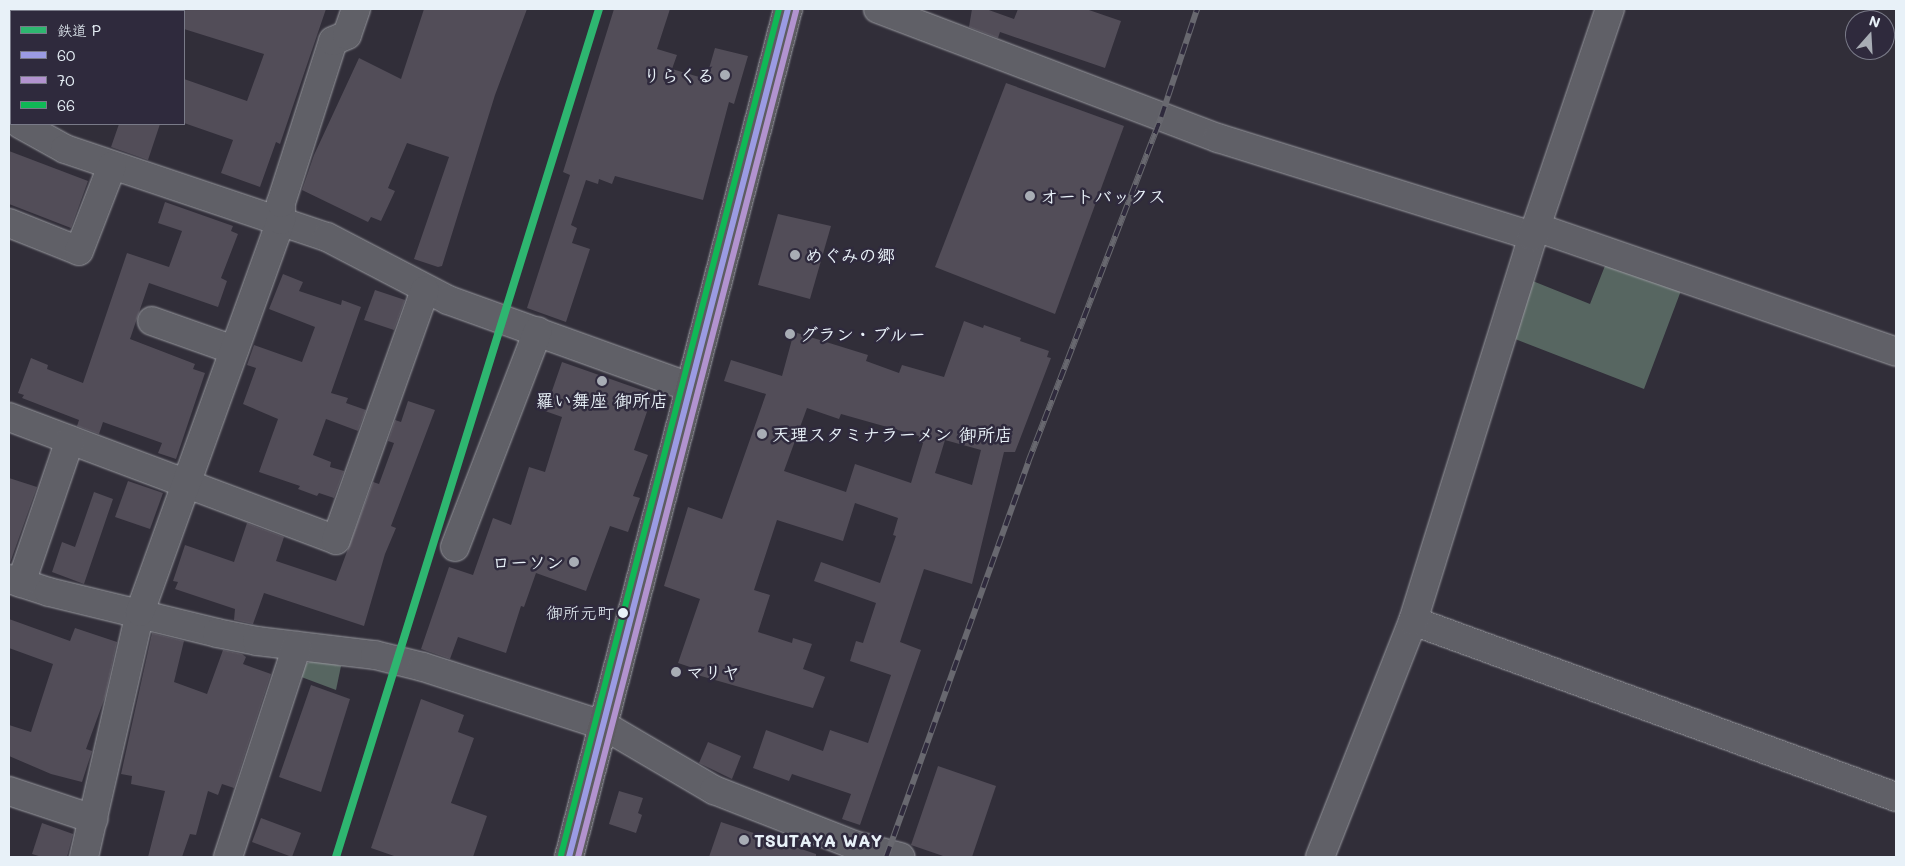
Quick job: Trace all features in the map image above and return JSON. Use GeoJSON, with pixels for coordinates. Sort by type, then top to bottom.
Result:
{"type":"FeatureCollection","features":[{"type":"Feature","properties":{"kind":"highway"},"geometry":{"type":"LineString","coordinates":[[569,857],[788,9]]}},
{"type":"Feature","properties":{"kind":"street"},"geometry":{"type":"LineString","coordinates":[[84,857],[140,612],[281,220],[281,203],[333,41],[347,35],[356,9]]}},
{"type":"Feature","properties":{"kind":"street"},"geometry":{"type":"LineString","coordinates":[[878,9],[1218,138],[1534,232],[1896,352]]}},
{"type":"Feature","properties":{"kind":"street"},"geometry":{"type":"LineString","coordinates":[[1320,857],[1413,621],[1534,232],[1610,9]]}},
{"type":"Feature","properties":{"kind":"street"},"geometry":{"type":"LineString","coordinates":[[22,125],[65,149],[281,220],[356,251],[425,290],[689,387]]}},
{"type":"Feature","properties":{"kind":"street"},"geometry":{"type":"LineString","coordinates":[[9,224],[79,251],[112,166]]}},
{"type":"Feature","properties":{"kind":"street"},"geometry":{"type":"LineString","coordinates":[[9,417],[336,540],[425,290]]}},
{"type":"Feature","properties":{"kind":"street"},"geometry":{"type":"LineString","coordinates":[[152,321],[234,350]]}},
{"type":"Feature","properties":{"kind":"street"},"geometry":{"type":"LineString","coordinates":[[455,547],[538,331]]}},
{"type":"Feature","properties":{"kind":"street"},"geometry":{"type":"LineString","coordinates":[[70,440],[15,581],[217,633],[398,660],[603,725],[714,790],[854,845],[900,857]]}},
{"type":"Feature","properties":{"kind":"street"},"geometry":{"type":"LineString","coordinates":[[1413,621],[1896,797]]}},
{"type":"Feature","properties":{"kind":"street"},"geometry":{"type":"LineString","coordinates":[[228,857],[297,646]]}},
{"type":"Feature","properties":{"kind":"street"},"geometry":{"type":"LineString","coordinates":[[9,791],[93,819]]}},
{"type":"Feature","properties":{"kind":"shaded area"},"geometry":{"type":"Polygon","coordinates":[[[1610,253],[1685,280],[1644,389],[1502,334],[1520,276],[1590,304],[1610,253]]]}},
{"type":"Feature","properties":{"kind":"shaded area"},"geometry":{"type":"Polygon","coordinates":[[[317,659],[341,666],[336,690],[296,675],[305,664],[317,659]]]}},
{"type":"Feature","properties":{"kind":"building"},"geometry":{"type":"Polygon","coordinates":[[[326,9],[280,144],[276,142],[260,187],[221,173],[233,140],[185,123],[185,79],[247,101],[264,54],[185,29],[184,10],[326,9]]]}},
{"type":"Feature","properties":{"kind":"building"},"geometry":{"type":"Polygon","coordinates":[[[424,9],[527,9],[495,95],[442,266],[438,267],[414,259],[449,157],[407,143],[388,188],[395,191],[381,221],[371,217],[368,222],[302,190],[314,155],[359,58],[401,79],[424,9]]]}},
{"type":"Feature","properties":{"kind":"building"},"geometry":{"type":"Polygon","coordinates":[[[614,9],[670,9],[657,49],[677,55],[672,69],[706,79],[715,48],[748,56],[734,104],[729,102],[703,200],[615,176],[612,184],[599,179],[598,184],[586,180],[571,225],[577,228],[572,243],[590,249],[566,322],[527,308],[570,175],[563,172],[614,9]]]}},
{"type":"Feature","properties":{"kind":"building"},"geometry":{"type":"Polygon","coordinates":[[[972,9],[986,9],[1014,19],[1018,9],[1086,9],[1121,21],[1105,68],[1000,32],[998,38],[969,27],[972,9]]]}},
{"type":"Feature","properties":{"kind":"building","name":"オートバックス"},"geometry":{"type":"Polygon","coordinates":[[[1006,83],[1124,126],[1055,314],[935,267],[1006,83]]]}},
{"type":"Feature","properties":{"kind":"building"},"geometry":{"type":"Polygon","coordinates":[[[119,125],[160,125],[148,160],[111,147],[119,125]]]}},
{"type":"Feature","properties":{"kind":"building"},"geometry":{"type":"Polygon","coordinates":[[[9,151],[88,181],[71,228],[9,204],[9,151]]]}},
{"type":"Feature","properties":{"kind":"building"},"geometry":{"type":"Polygon","coordinates":[[[165,202],[233,226],[231,231],[238,234],[221,278],[227,281],[218,307],[149,283],[130,339],[195,364],[193,369],[205,373],[176,459],[158,453],[162,443],[103,422],[99,434],[77,426],[79,420],[22,398],[24,395],[18,393],[31,358],[48,365],[47,369],[83,383],[127,253],[169,267],[182,231],[158,223],[165,202]]]}},
{"type":"Feature","properties":{"kind":"building","name":"めぐみの郷"},"geometry":{"type":"Polygon","coordinates":[[[778,214],[831,226],[810,299],[758,285],[778,214]]]}},
{"type":"Feature","properties":{"kind":"building"},"geometry":{"type":"Polygon","coordinates":[[[283,274],[303,282],[299,291],[341,305],[342,300],[361,307],[331,393],[348,398],[346,403],[366,410],[358,431],[326,419],[313,455],[331,462],[330,467],[344,471],[334,498],[319,493],[317,496],[298,489],[300,486],[259,472],[278,419],[243,404],[256,368],[247,365],[254,345],[302,362],[315,327],[269,309],[283,274]]]}},
{"type":"Feature","properties":{"kind":"building"},"geometry":{"type":"Polygon","coordinates":[[[375,290],[405,300],[394,330],[364,320],[375,290]]]}},
{"type":"Feature","properties":{"kind":"building"},"geometry":{"type":"Polygon","coordinates":[[[964,321],[983,328],[984,325],[1021,338],[1020,341],[1049,351],[1047,357],[1051,358],[1015,452],[1004,452],[972,584],[924,569],[900,642],[921,650],[860,825],[842,819],[851,794],[792,774],[789,781],[753,768],[766,730],[823,751],[830,730],[868,743],[891,675],[850,661],[856,641],[863,643],[876,603],[814,581],[821,562],[880,583],[896,536],[893,535],[898,518],[855,503],[843,541],[777,520],[754,590],[770,595],[758,632],[792,643],[793,638],[812,644],[803,669],[825,677],[813,708],[694,674],[696,669],[678,663],[700,599],[664,586],[688,507],[722,519],[766,394],[724,381],[731,360],[782,376],[794,332],[868,355],[866,361],[899,373],[902,365],[944,377],[964,321]],[[807,408],[784,471],[846,492],[855,464],[911,483],[923,443],[918,441],[919,436],[841,414],[839,419],[807,408]],[[945,440],[935,473],[972,485],[981,450],[945,440]]]}},
{"type":"Feature","properties":{"kind":"building"},"geometry":{"type":"Polygon","coordinates":[[[562,362],[653,394],[634,450],[648,455],[633,496],[640,498],[628,532],[610,526],[586,591],[536,573],[524,607],[521,606],[506,653],[458,637],[450,659],[421,649],[449,567],[473,575],[493,518],[511,525],[529,467],[545,472],[562,417],[545,411],[562,362]]]}},
{"type":"Feature","properties":{"kind":"building"},"geometry":{"type":"Polygon","coordinates":[[[408,401],[435,410],[391,526],[396,528],[385,554],[364,626],[264,593],[253,624],[234,620],[235,609],[175,589],[178,582],[173,581],[185,545],[234,562],[247,523],[284,537],[276,561],[336,581],[373,482],[379,484],[394,443],[388,441],[395,420],[401,422],[408,401]]]}},
{"type":"Feature","properties":{"kind":"building"},"geometry":{"type":"Polygon","coordinates":[[[9,478],[37,487],[10,563],[9,562],[9,478]]]}},
{"type":"Feature","properties":{"kind":"building"},"geometry":{"type":"Polygon","coordinates":[[[128,481],[163,493],[150,529],[115,517],[128,481]]]}},
{"type":"Feature","properties":{"kind":"building"},"geometry":{"type":"Polygon","coordinates":[[[94,492],[113,499],[84,584],[52,572],[62,542],[75,547],[94,492]]]}},
{"type":"Feature","properties":{"kind":"building"},"geometry":{"type":"Polygon","coordinates":[[[9,619],[70,641],[75,628],[117,642],[105,697],[86,749],[92,751],[82,782],[51,774],[9,756],[9,725],[31,732],[53,664],[9,648],[9,619]]]}},
{"type":"Feature","properties":{"kind":"building"},"geometry":{"type":"Polygon","coordinates":[[[152,633],[184,641],[174,682],[207,694],[223,650],[242,654],[246,657],[243,664],[271,674],[234,788],[222,784],[218,795],[208,791],[196,835],[190,834],[182,857],[148,857],[165,791],[131,784],[132,776],[121,774],[152,633]]]}},
{"type":"Feature","properties":{"kind":"building"},"geometry":{"type":"Polygon","coordinates":[[[311,685],[350,699],[321,792],[279,777],[311,685]]]}},
{"type":"Feature","properties":{"kind":"building"},"geometry":{"type":"Polygon","coordinates":[[[421,699],[464,715],[458,732],[474,738],[451,803],[487,816],[473,857],[397,857],[371,848],[421,699]]]}},
{"type":"Feature","properties":{"kind":"building"},"geometry":{"type":"Polygon","coordinates":[[[708,742],[741,756],[732,779],[699,763],[708,742]]]}},
{"type":"Feature","properties":{"kind":"building"},"geometry":{"type":"Polygon","coordinates":[[[938,766],[996,786],[972,857],[946,857],[911,845],[938,766]]]}},
{"type":"Feature","properties":{"kind":"building"},"geometry":{"type":"Polygon","coordinates":[[[619,791],[643,798],[638,813],[642,815],[636,833],[609,824],[619,791]]]}},
{"type":"Feature","properties":{"kind":"building"},"geometry":{"type":"Polygon","coordinates":[[[261,818],[301,833],[292,857],[252,842],[261,818]]]}},
{"type":"Feature","properties":{"kind":"building","name":"TSUTAYA WAY"},"geometry":{"type":"Polygon","coordinates":[[[721,822],[816,854],[816,857],[709,857],[721,822]]]}},
{"type":"Feature","properties":{"kind":"building"},"geometry":{"type":"Polygon","coordinates":[[[42,823],[73,834],[67,857],[42,857],[32,854],[42,823]]]}},
{"type":"Feature","properties":{"kind":"railway"},"geometry":{"type":"LineString","coordinates":[[886,857],[1028,462],[1161,117],[1197,9]]}},
{"type":"Feature","properties":{"kind":"rail line","name":"P"},"geometry":{"type":"LineString","coordinates":[[336,857],[599,9]]}},
{"type":"Feature","properties":{"kind":"transit line","name":"66"},"geometry":{"type":"LineString","coordinates":[[561,855],[779,9]]}},
{"type":"Feature","properties":{"kind":"transit line","name":"60"},"geometry":{"type":"LineString","coordinates":[[569,857],[788,9]]}},
{"type":"Feature","properties":{"kind":"transit line","name":"70"},"geometry":{"type":"LineString","coordinates":[[578,857],[796,11]]}},
{"type":"Feature","properties":{"kind":"place","name":"りらくる"},"geometry":{"type":"Point","coordinates":[725,75]}},
{"type":"Feature","properties":{"kind":"place","name":"オートバックス"},"geometry":{"type":"Point","coordinates":[1030,196]}},
{"type":"Feature","properties":{"kind":"place","name":"めぐみの郷"},"geometry":{"type":"Point","coordinates":[795,255]}},
{"type":"Feature","properties":{"kind":"place","name":"グラン・ブルー"},"geometry":{"type":"Point","coordinates":[790,334]}},
{"type":"Feature","properties":{"kind":"place","name":"羅い舞座 御所店"},"geometry":{"type":"Point","coordinates":[602,381]}},
{"type":"Feature","properties":{"kind":"place","name":"天理スタミナラーメン 御所店"},"geometry":{"type":"Point","coordinates":[762,434]}},
{"type":"Feature","properties":{"kind":"place","name":"ローソン"},"geometry":{"type":"Point","coordinates":[574,562]}},
{"type":"Feature","properties":{"kind":"place","name":"御所元町"},"geometry":{"type":"Point","coordinates":[623,613]}},
{"type":"Feature","properties":{"kind":"place","name":"マリヤ"},"geometry":{"type":"Point","coordinates":[676,672]}},
{"type":"Feature","properties":{"kind":"place","name":"TSUTAYA WAY"},"geometry":{"type":"Point","coordinates":[744,840]}}]}
